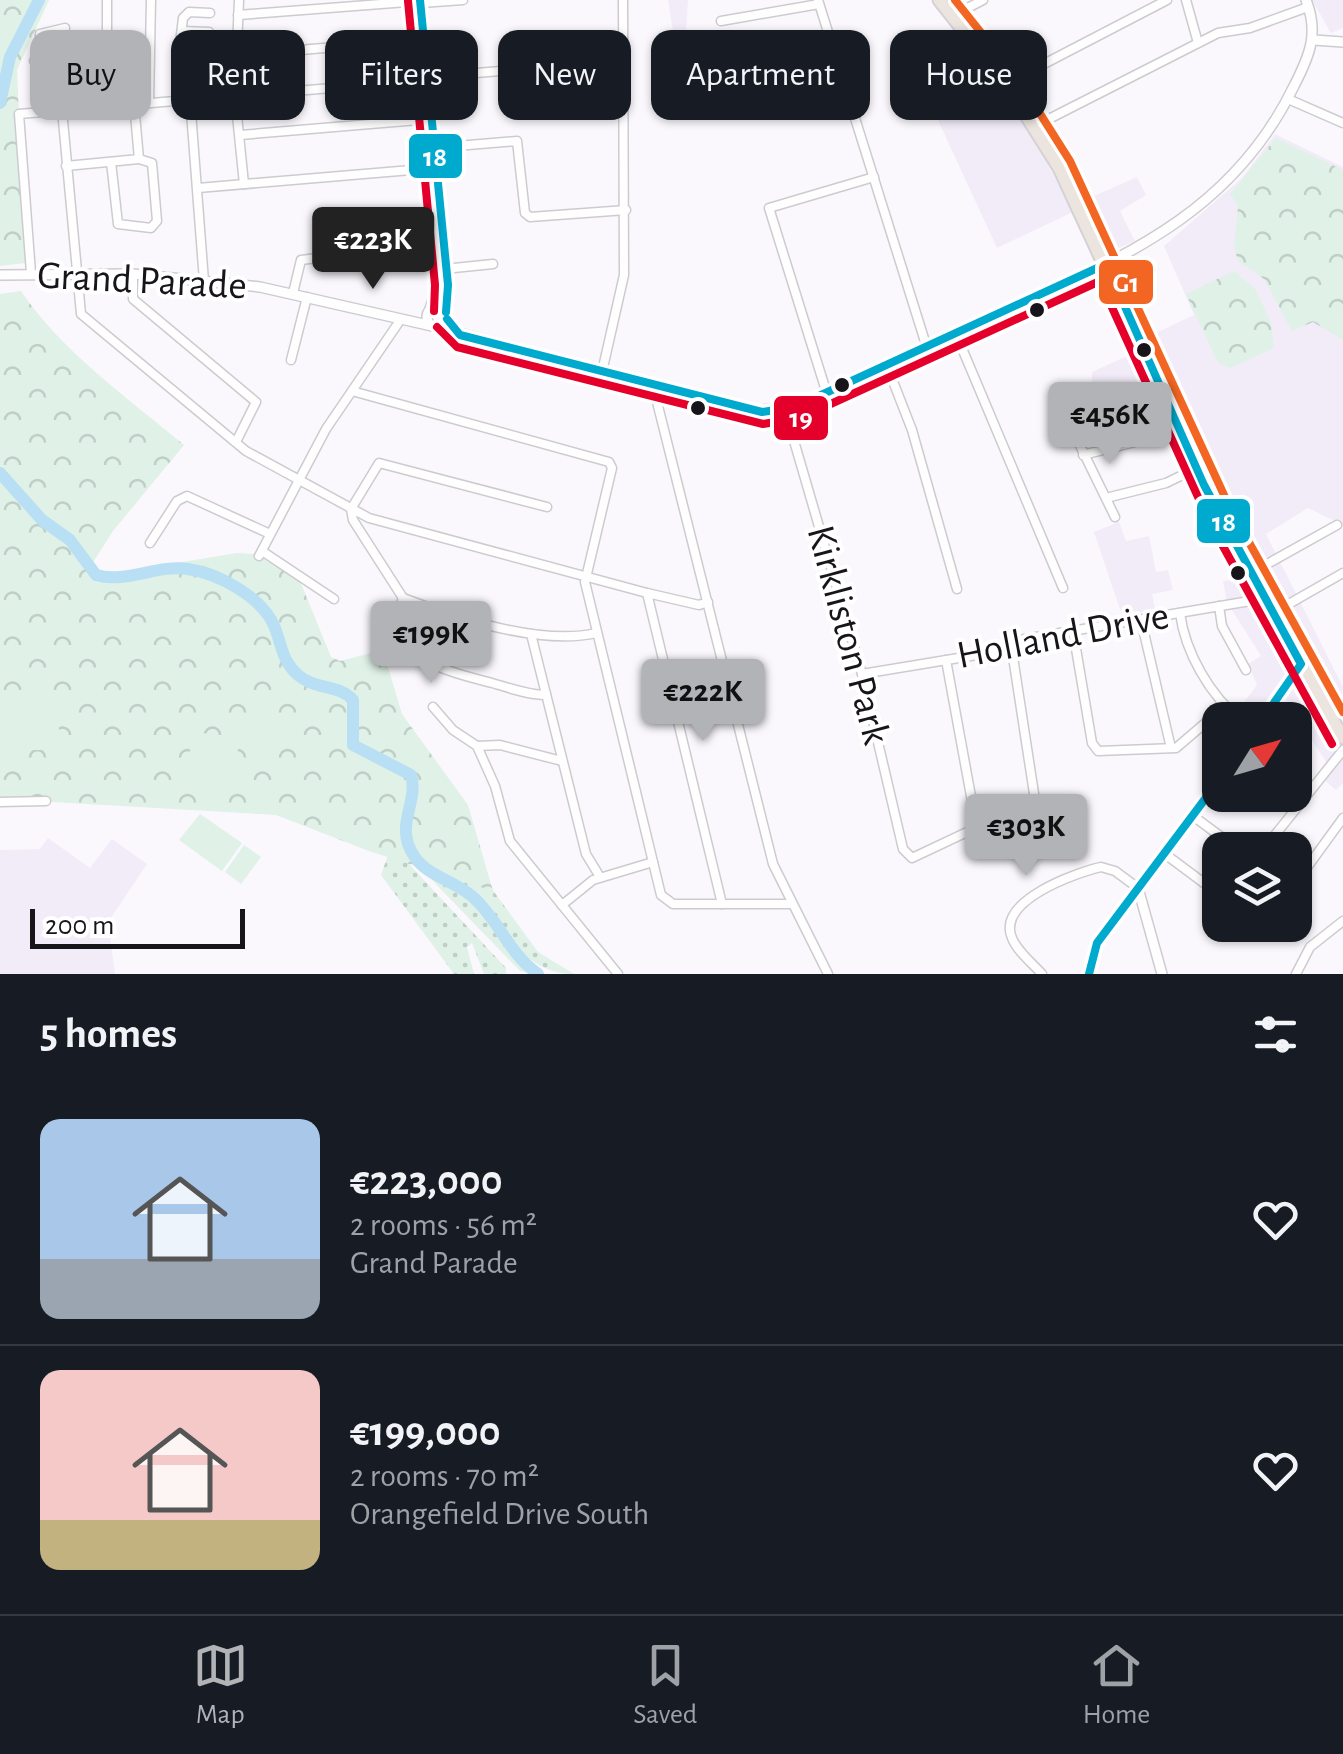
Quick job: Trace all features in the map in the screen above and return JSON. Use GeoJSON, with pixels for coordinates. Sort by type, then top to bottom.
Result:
{"type":"FeatureCollection","features":[{"type":"Feature","properties":{"kind":"main road"},"geometry":{"type":"LineString","coordinates":[[939,0],[963,30]]}},
{"type":"Feature","properties":{"kind":"main road"},"geometry":{"type":"LineString","coordinates":[[1030,120],[1106,264],[1197,468],[1273,614],[1341,731]]}},
{"type":"Feature","properties":{"kind":"street"},"geometry":{"type":"LineString","coordinates":[[106,30],[107,0]]}},
{"type":"Feature","properties":{"kind":"street"},"geometry":{"type":"LineString","coordinates":[[150,30],[151,0]]}},
{"type":"Feature","properties":{"kind":"street"},"geometry":{"type":"LineString","coordinates":[[238,30],[239,0]]}},
{"type":"Feature","properties":{"kind":"street"},"geometry":{"type":"LineString","coordinates":[[238,15],[463,0]]}},
{"type":"Feature","properties":{"kind":"street"},"geometry":{"type":"LineString","coordinates":[[623,0],[623,30]]}},
{"type":"Feature","properties":{"kind":"street"},"geometry":{"type":"LineString","coordinates":[[952,16],[984,0]]}},
{"type":"Feature","properties":{"kind":"street"},"geometry":{"type":"LineString","coordinates":[[1047,62],[1167,0]]}},
{"type":"Feature","properties":{"kind":"street"},"geometry":{"type":"LineString","coordinates":[[1186,0],[1198,43]]}},
{"type":"Feature","properties":{"kind":"street"},"geometry":{"type":"LineString","coordinates":[[420,1],[423,30]]}},
{"type":"Feature","properties":{"kind":"street"},"geometry":{"type":"LineString","coordinates":[[721,22],[819,2],[828,30]]}},
{"type":"Feature","properties":{"kind":"street"},"geometry":{"type":"LineString","coordinates":[[786,410],[1106,264],[1161,236],[1195,211],[1251,154],[1288,99],[1314,40],[1307,3],[1198,43],[1034,126]]}},
{"type":"Feature","properties":{"kind":"street"},"geometry":{"type":"LineString","coordinates":[[182,30],[186,13],[210,13]]}},
{"type":"Feature","properties":{"kind":"street"},"geometry":{"type":"LineString","coordinates":[[57,30],[65,28]]}},
{"type":"Feature","properties":{"kind":"street"},"geometry":{"type":"LineString","coordinates":[[1314,40],[1343,42]]}},
{"type":"Feature","properties":{"kind":"street"},"geometry":{"type":"LineString","coordinates":[[1288,99],[1343,123]]}},
{"type":"Feature","properties":{"kind":"street"},"geometry":{"type":"LineString","coordinates":[[30,113],[19,114],[31,273]]}},
{"type":"Feature","properties":{"kind":"street"},"geometry":{"type":"LineString","coordinates":[[63,120],[78,308],[236,442],[369,518],[647,593],[698,605],[708,602]]}},
{"type":"Feature","properties":{"kind":"street"},"geometry":{"type":"LineString","coordinates":[[135,120],[139,158]]}},
{"type":"Feature","properties":{"kind":"street"},"geometry":{"type":"LineString","coordinates":[[195,120],[204,281]]}},
{"type":"Feature","properties":{"kind":"street"},"geometry":{"type":"LineString","coordinates":[[238,120],[244,184]]}},
{"type":"Feature","properties":{"kind":"street"},"geometry":{"type":"LineString","coordinates":[[240,136],[419,120]]}},
{"type":"Feature","properties":{"kind":"street"},"geometry":{"type":"LineString","coordinates":[[430,120],[444,270],[446,316],[434,327],[429,311],[444,270]]}},
{"type":"Feature","properties":{"kind":"street"},"geometry":{"type":"LineString","coordinates":[[602,372],[624,274],[624,120]]}},
{"type":"Feature","properties":{"kind":"street"},"geometry":{"type":"LineString","coordinates":[[856,120],[927,348]]}},
{"type":"Feature","properties":{"kind":"street"},"geometry":{"type":"LineString","coordinates":[[433,148],[517,141],[526,216],[626,210]]}},
{"type":"Feature","properties":{"kind":"street"},"geometry":{"type":"LineString","coordinates":[[66,166],[139,158],[152,163],[157,221],[151,228],[118,224],[112,162]]}},
{"type":"Feature","properties":{"kind":"street"},"geometry":{"type":"LineString","coordinates":[[198,188],[434,168]]}},
{"type":"Feature","properties":{"kind":"street"},"geometry":{"type":"LineString","coordinates":[[827,394],[770,208],[874,177]]}},
{"type":"Feature","properties":{"kind":"street"},"geometry":{"type":"LineString","coordinates":[[371,214],[374,251]]}},
{"type":"Feature","properties":{"kind":"street"},"geometry":{"type":"LineString","coordinates":[[294,294],[301,260],[441,243]]}},
{"type":"Feature","properties":{"kind":"street"},"geometry":{"type":"LineString","coordinates":[[444,270],[493,264]]}},
{"type":"Feature","properties":{"kind":"street"},"geometry":{"type":"LineString","coordinates":[[133,274],[133,299],[254,398],[256,407],[236,442]]}},
{"type":"Feature","properties":{"kind":"street","name":"Grand Parade"},"geometry":{"type":"LineString","coordinates":[[0,275],[133,274],[294,294],[737,408],[786,410]]}},
{"type":"Feature","properties":{"kind":"street"},"geometry":{"type":"LineString","coordinates":[[291,360],[307,297]]}},
{"type":"Feature","properties":{"kind":"street"},"geometry":{"type":"LineString","coordinates":[[334,598],[260,553],[298,479],[401,320],[438,307],[460,335]]}},
{"type":"Feature","properties":{"kind":"street"},"geometry":{"type":"LineString","coordinates":[[956,334],[1063,588]]}},
{"type":"Feature","properties":{"kind":"street"},"geometry":{"type":"LineString","coordinates":[[887,366],[912,430],[958,590]]}},
{"type":"Feature","properties":{"kind":"street"},"geometry":{"type":"LineString","coordinates":[[653,386],[766,841],[791,904],[828,974]]}},
{"type":"Feature","properties":{"kind":"street"},"geometry":{"type":"LineString","coordinates":[[352,392],[609,462],[612,468],[584,576],[653,862],[666,901],[791,904]]}},
{"type":"Feature","properties":{"kind":"street","name":"Kirkliston Park"},"geometry":{"type":"LineString","coordinates":[[786,410],[862,674],[903,850],[912,858],[977,829]]}},
{"type":"Feature","properties":{"kind":"street"},"geometry":{"type":"LineString","coordinates":[[1078,414],[1067,418],[1116,517]]}},
{"type":"Feature","properties":{"kind":"street"},"geometry":{"type":"LineString","coordinates":[[1083,455],[1147,439],[1177,424]]}},
{"type":"Feature","properties":{"kind":"street"},"geometry":{"type":"LineString","coordinates":[[547,507],[380,463],[351,509],[352,520],[403,598],[531,634],[563,639],[596,633]]}},
{"type":"Feature","properties":{"kind":"street"},"geometry":{"type":"LineString","coordinates":[[1106,498],[1166,482],[1197,468]]}},
{"type":"Feature","properties":{"kind":"street"},"geometry":{"type":"LineString","coordinates":[[150,543],[177,501],[188,496],[270,534]]}},
{"type":"Feature","properties":{"kind":"street"},"geometry":{"type":"LineString","coordinates":[[1251,573],[1337,525]]}},
{"type":"Feature","properties":{"kind":"street"},"geometry":{"type":"LineString","coordinates":[[1273,614],[1341,575]]}},
{"type":"Feature","properties":{"kind":"street"},"geometry":{"type":"LineString","coordinates":[[647,593],[722,904]]}},
{"type":"Feature","properties":{"kind":"street","name":"Holland Drive"},"geometry":{"type":"LineString","coordinates":[[862,674],[1263,595]]}},
{"type":"Feature","properties":{"kind":"street"},"geometry":{"type":"LineString","coordinates":[[403,598],[398,618],[401,630],[406,642],[428,666],[546,696]]}},
{"type":"Feature","properties":{"kind":"street"},"geometry":{"type":"LineString","coordinates":[[1219,606],[1222,626],[1246,670]]}},
{"type":"Feature","properties":{"kind":"street"},"geometry":{"type":"LineString","coordinates":[[1180,613],[1183,636],[1221,702]]}},
{"type":"Feature","properties":{"kind":"street"},"geometry":{"type":"LineString","coordinates":[[1141,620],[1171,748]]}},
{"type":"Feature","properties":{"kind":"street"},"geometry":{"type":"LineString","coordinates":[[1073,632],[1094,747],[1107,753],[1171,748],[1181,746],[1202,727]]}},
{"type":"Feature","properties":{"kind":"street"},"geometry":{"type":"LineString","coordinates":[[531,634],[586,854],[600,877]]}},
{"type":"Feature","properties":{"kind":"street"},"geometry":{"type":"LineString","coordinates":[[946,660],[977,829],[1035,800],[1011,644]]}},
{"type":"Feature","properties":{"kind":"street"},"geometry":{"type":"LineString","coordinates":[[1275,702],[1301,664]]}},
{"type":"Feature","properties":{"kind":"street"},"geometry":{"type":"LineString","coordinates":[[433,707],[452,730],[477,746],[495,786],[510,841],[618,974]]}},
{"type":"Feature","properties":{"kind":"street"},"geometry":{"type":"LineString","coordinates":[[477,746],[500,745],[562,760]]}},
{"type":"Feature","properties":{"kind":"street"},"geometry":{"type":"LineString","coordinates":[[1312,780],[1343,750]]}},
{"type":"Feature","properties":{"kind":"street"},"geometry":{"type":"LineString","coordinates":[[0,802],[46,801]]}},
{"type":"Feature","properties":{"kind":"street"},"geometry":{"type":"LineString","coordinates":[[1089,974],[1097,943],[1202,804]]}},
{"type":"Feature","properties":{"kind":"street"},"geometry":{"type":"LineString","coordinates":[[1193,816],[1215,832]]}},
{"type":"Feature","properties":{"kind":"street"},"geometry":{"type":"LineString","coordinates":[[1312,861],[1343,818]]}},
{"type":"Feature","properties":{"kind":"street"},"geometry":{"type":"LineString","coordinates":[[1165,854],[1202,882]]}},
{"type":"Feature","properties":{"kind":"street"},"geometry":{"type":"LineString","coordinates":[[562,906],[600,877],[653,862]]}},
{"type":"Feature","properties":{"kind":"street"},"geometry":{"type":"LineString","coordinates":[[1042,974],[1010,936],[1010,921],[1022,901],[1085,870],[1101,868],[1115,871],[1138,888],[1162,974]]}},
{"type":"Feature","properties":{"kind":"street"},"geometry":{"type":"LineString","coordinates":[[1296,974],[1310,947],[1343,922]]}},
{"type":"Feature","properties":{"kind":"shaded area"},"geometry":{"type":"Polygon","coordinates":[[[668,0],[688,0],[686,30],[673,30],[668,0]]]}},
{"type":"Feature","properties":{"kind":"shaded area"},"geometry":{"type":"Polygon","coordinates":[[[1312,0],[1343,0],[1343,28],[1331,33],[1312,0]]]}},
{"type":"Feature","properties":{"kind":"shaded area"},"geometry":{"type":"Polygon","coordinates":[[[938,120],[1022,120],[1073,212],[997,248],[938,120]]]}},
{"type":"Feature","properties":{"kind":"shaded area"},"geometry":{"type":"Polygon","coordinates":[[[1275,134],[1343,167],[1343,525],[1308,508],[1266,534],[1343,687],[1339,716],[1232,521],[1143,339],[1194,315],[1164,246],[1242,178],[1275,134]]]}},
{"type":"Feature","properties":{"kind":"shaded area"},"geometry":{"type":"Polygon","coordinates":[[[1137,177],[1146,195],[1120,211],[1135,241],[1112,251],[1085,200],[1137,177]]]}},
{"type":"Feature","properties":{"kind":"shaded area"},"geometry":{"type":"Polygon","coordinates":[[[1136,352],[1169,431],[1144,442],[1136,420],[1120,414],[1102,420],[1092,393],[1092,372],[1136,352]]]}},
{"type":"Feature","properties":{"kind":"shaded area"},"geometry":{"type":"Polygon","coordinates":[[[1119,522],[1126,541],[1149,536],[1156,572],[1168,570],[1173,590],[1152,594],[1155,610],[1122,615],[1094,532],[1119,522]]]}},
{"type":"Feature","properties":{"kind":"shaded area"},"geometry":{"type":"Polygon","coordinates":[[[1240,578],[1343,755],[1343,783],[1336,790],[1324,780],[1330,768],[1312,740],[1312,702],[1288,702],[1280,690],[1271,702],[1244,702],[1257,685],[1248,664],[1261,656],[1227,602],[1223,581],[1240,578]]]}},
{"type":"Feature","properties":{"kind":"shaded area"},"geometry":{"type":"Polygon","coordinates":[[[48,838],[90,868],[112,839],[147,864],[108,922],[115,974],[0,974],[0,850],[40,849],[48,838]]]}},
{"type":"Feature","properties":{"kind":"green space"},"geometry":{"type":"Polygon","coordinates":[[[0,0],[49,0],[35,30],[30,30],[30,42],[17,70],[25,263],[0,266],[0,0]]]}},
{"type":"Feature","properties":{"kind":"green space"},"geometry":{"type":"Polygon","coordinates":[[[1276,138],[1343,170],[1343,340],[1313,322],[1292,331],[1264,279],[1238,261],[1234,247],[1238,206],[1230,194],[1276,138]]]}},
{"type":"Feature","properties":{"kind":"green space"},"geometry":{"type":"Polygon","coordinates":[[[1234,271],[1256,290],[1271,323],[1274,348],[1230,368],[1218,363],[1186,294],[1234,271]]]}},
{"type":"Feature","properties":{"kind":"green space"},"geometry":{"type":"Polygon","coordinates":[[[21,291],[76,354],[184,445],[113,531],[92,564],[97,571],[109,574],[237,553],[255,554],[300,581],[331,657],[340,661],[371,653],[388,667],[402,714],[468,805],[493,891],[369,851],[276,815],[0,799],[0,294],[21,291]]]}},
{"type":"Feature","properties":{"kind":"green space"},"geometry":{"type":"Polygon","coordinates":[[[0,693],[59,693],[59,750],[0,750],[0,693]]]}},
{"type":"Feature","properties":{"kind":"green space"},"geometry":{"type":"Polygon","coordinates":[[[248,718],[283,722],[280,754],[244,750],[248,718]]]}},
{"type":"Feature","properties":{"kind":"green space"},"geometry":{"type":"Polygon","coordinates":[[[192,732],[239,737],[235,785],[187,780],[192,732]]]}},
{"type":"Feature","properties":{"kind":"green space"},"geometry":{"type":"Polygon","coordinates":[[[200,814],[242,843],[222,871],[179,840],[200,814]]]}},
{"type":"Feature","properties":{"kind":"green space"},"geometry":{"type":"Polygon","coordinates":[[[244,845],[261,857],[241,884],[225,872],[244,845]]]}},
{"type":"Feature","properties":{"kind":"green space"},"geometry":{"type":"Polygon","coordinates":[[[388,855],[408,863],[506,968],[506,974],[484,974],[472,943],[467,947],[474,974],[454,974],[381,875],[388,855]]]}},
{"type":"Feature","properties":{"kind":"green space"},"geometry":{"type":"Polygon","coordinates":[[[451,877],[492,889],[538,952],[574,974],[536,963],[451,877]]]}},
{"type":"Feature","properties":{"kind":"green space"},"geometry":{"type":"Polygon","coordinates":[[[430,878],[467,899],[509,952],[535,974],[520,971],[430,878]]]}},
{"type":"Feature","properties":{"kind":"waterway"},"geometry":{"type":"LineString","coordinates":[[0,103],[10,57],[39,0]]}},
{"type":"Feature","properties":{"kind":"waterway"},"geometry":{"type":"LineString","coordinates":[[0,473],[42,520],[70,540],[96,575],[118,577],[188,569],[213,576],[251,597],[269,617],[293,670],[305,680],[341,691],[353,700],[353,745],[411,775],[406,835],[413,855],[428,870],[473,897],[519,957],[538,974]]}},
{"type":"Feature","properties":{"kind":"transit line","name":"18"},"geometry":{"type":"LineString","coordinates":[[420,0],[448,285],[446,312]]}},
{"type":"Feature","properties":{"kind":"transit line","name":"G1"},"geometry":{"type":"LineString","coordinates":[[955,0],[1018,79],[1070,161],[1230,508],[1343,712]]}},
{"type":"Feature","properties":{"kind":"transit line","name":"19"},"geometry":{"type":"LineString","coordinates":[[408,1],[435,285],[434,311]]}},
{"type":"Feature","properties":{"kind":"transit line","name":"18"},"geometry":{"type":"LineString","coordinates":[[447,319],[460,335],[762,412],[795,407],[1106,264],[1204,485],[1301,664],[1275,702]]}},
{"type":"Feature","properties":{"kind":"transit line","name":"19"},"geometry":{"type":"LineString","coordinates":[[437,327],[457,347],[763,424],[800,418],[1100,281],[1208,519],[1332,744]]}},
{"type":"Feature","properties":{"kind":"transit line","name":"18"},"geometry":{"type":"LineString","coordinates":[[1089,974],[1097,943],[1202,803]]}}]}
